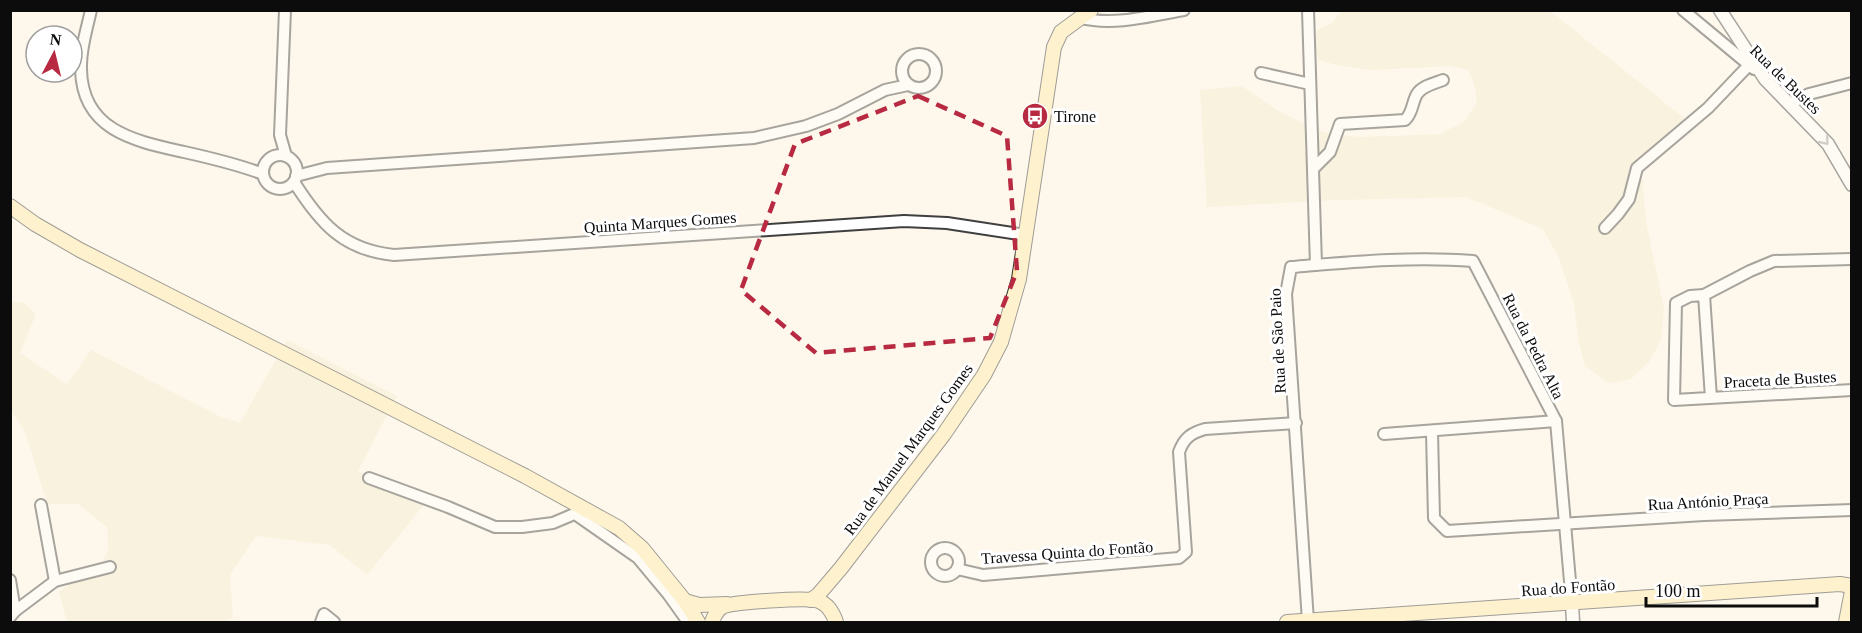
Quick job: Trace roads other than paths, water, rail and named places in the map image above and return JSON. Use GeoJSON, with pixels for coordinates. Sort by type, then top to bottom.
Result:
{"type":"FeatureCollection","features":[{"type":"Feature","properties":{"kind":"main road","name":"Rua de Manuel Marques Gomes"},"geometry":{"type":"LineString","coordinates":[[811,600],[841,568],[944,434],[984,375],[1001,342],[1013,303],[1054,47],[1061,32],[1085,14]]}},
{"type":"Feature","properties":{"kind":"main road"},"geometry":{"type":"LineString","coordinates":[[10,206],[34,224],[80,250],[580,512],[619,528],[642,548],[685,601],[698,622]]}},
{"type":"Feature","properties":{"kind":"main road"},"geometry":{"type":"LineString","coordinates":[[833,617],[835,585],[841,568]]}},
{"type":"Feature","properties":{"kind":"main road","name":"Rua do Fontão"},"geometry":{"type":"LineString","coordinates":[[1287,622],[1840,584],[1851,586]]}},
{"type":"Feature","properties":{"kind":"main road"},"geometry":{"type":"LineString","coordinates":[[1846,622],[1851,591]]}},
{"type":"Feature","properties":{"kind":"main road"},"geometry":{"type":"LineString","coordinates":[[685,601],[704,605],[811,600],[819,601],[833,617]]}},
{"type":"Feature","properties":{"kind":"main road"},"geometry":{"type":"LineString","coordinates":[[712,622],[718,610],[731,604]]}},
{"type":"Feature","properties":{"kind":"street"},"geometry":{"type":"LineString","coordinates":[[91,10],[81,58],[81,75],[88,100],[103,121],[116,132],[139,142],[239,165],[266,165],[275,155],[327,168]]}},
{"type":"Feature","properties":{"kind":"street"},"geometry":{"type":"LineString","coordinates":[[266,165],[280,135],[285,10]]}},
{"type":"Feature","properties":{"kind":"street"},"geometry":{"type":"LineString","coordinates":[[1085,14],[1098,22],[1184,10]]}},
{"type":"Feature","properties":{"kind":"street"},"geometry":{"type":"LineString","coordinates":[[1308,10],[1316,265]]}},
{"type":"Feature","properties":{"kind":"street","name":"Rua de Bustes"},"geometry":{"type":"LineString","coordinates":[[1683,10],[1765,79],[1790,104],[1828,144],[1851,185]]}},
{"type":"Feature","properties":{"kind":"street"},"geometry":{"type":"LineString","coordinates":[[1720,10],[1765,79]]}},
{"type":"Feature","properties":{"kind":"street"},"geometry":{"type":"LineString","coordinates":[[280,135],[291,159],[292,182],[327,168],[754,138],[785,132],[817,122],[885,90],[908,85],[918,89],[929,85],[935,76],[935,65],[928,56],[916,54],[906,60],[902,73],[885,90]]}},
{"type":"Feature","properties":{"kind":"street"},"geometry":{"type":"LineString","coordinates":[[1605,228],[1629,199],[1636,168],[1708,108],[1749,65]]}},
{"type":"Feature","properties":{"kind":"street"},"geometry":{"type":"LineString","coordinates":[[902,73],[908,85]]}},
{"type":"Feature","properties":{"kind":"street"},"geometry":{"type":"LineString","coordinates":[[1261,73],[1310,84]]}},
{"type":"Feature","properties":{"kind":"street"},"geometry":{"type":"LineString","coordinates":[[1313,169],[1330,152],[1340,124],[1405,120],[1409,117],[1418,92],[1443,80]]}},
{"type":"Feature","properties":{"kind":"street"},"geometry":{"type":"LineString","coordinates":[[1790,104],[1809,94],[1851,83]]}},
{"type":"Feature","properties":{"kind":"street","name":"Quinta Marques Gomes"},"geometry":{"type":"LineString","coordinates":[[266,165],[271,186],[292,182],[311,209],[335,233],[353,245],[377,253],[394,255],[904,221],[947,223],[1025,235]]}},
{"type":"Feature","properties":{"kind":"street"},"geometry":{"type":"LineString","coordinates":[[1704,295],[1774,261],[1851,259]]}},
{"type":"Feature","properties":{"kind":"street","name":"Rua da Pedra Alta"},"geometry":{"type":"LineString","coordinates":[[1316,265],[1395,261],[1473,261],[1556,421],[1572,604]]}},
{"type":"Feature","properties":{"kind":"street","name":"Rua de São Paio"},"geometry":{"type":"LineString","coordinates":[[1308,621],[1286,294],[1291,267],[1316,265]]}},
{"type":"Feature","properties":{"kind":"street","name":"Praceta de Bustes"},"geometry":{"type":"LineString","coordinates":[[1711,398],[1704,295],[1690,296],[1676,303],[1674,400],[1711,398],[1851,390]]}},
{"type":"Feature","properties":{"kind":"street"},"geometry":{"type":"LineString","coordinates":[[1384,434],[1556,421]]}},
{"type":"Feature","properties":{"kind":"street","name":"Travessa Quinta do Fontão"},"geometry":{"type":"LineString","coordinates":[[957,569],[983,575],[1179,558],[1186,552],[1179,452],[1185,439],[1193,432],[1205,429],[1296,423]]}},
{"type":"Feature","properties":{"kind":"street","name":"Rua António Praça"},"geometry":{"type":"LineString","coordinates":[[1432,432],[1434,518],[1447,531],[1704,515],[1851,510]]}},
{"type":"Feature","properties":{"kind":"street"},"geometry":{"type":"LineString","coordinates":[[369,478],[495,527],[522,528],[553,523],[580,512],[638,558],[688,622]]}},
{"type":"Feature","properties":{"kind":"street"},"geometry":{"type":"LineString","coordinates":[[41,505],[55,581]]}},
{"type":"Feature","properties":{"kind":"street"},"geometry":{"type":"LineString","coordinates":[[13,614],[55,581],[110,567]]}},
{"type":"Feature","properties":{"kind":"street"},"geometry":{"type":"LineString","coordinates":[[10,580],[13,614]]}},
{"type":"Feature","properties":{"kind":"street"},"geometry":{"type":"LineString","coordinates":[[1572,604],[1573,622]]}},
{"type":"Feature","properties":{"kind":"street"},"geometry":{"type":"LineString","coordinates":[[321,622],[324,614],[334,622]]}},
{"type":"Feature","properties":{"kind":"place","name":"Tirone"},"geometry":{"type":"Point","coordinates":[1035,116]}}]}
